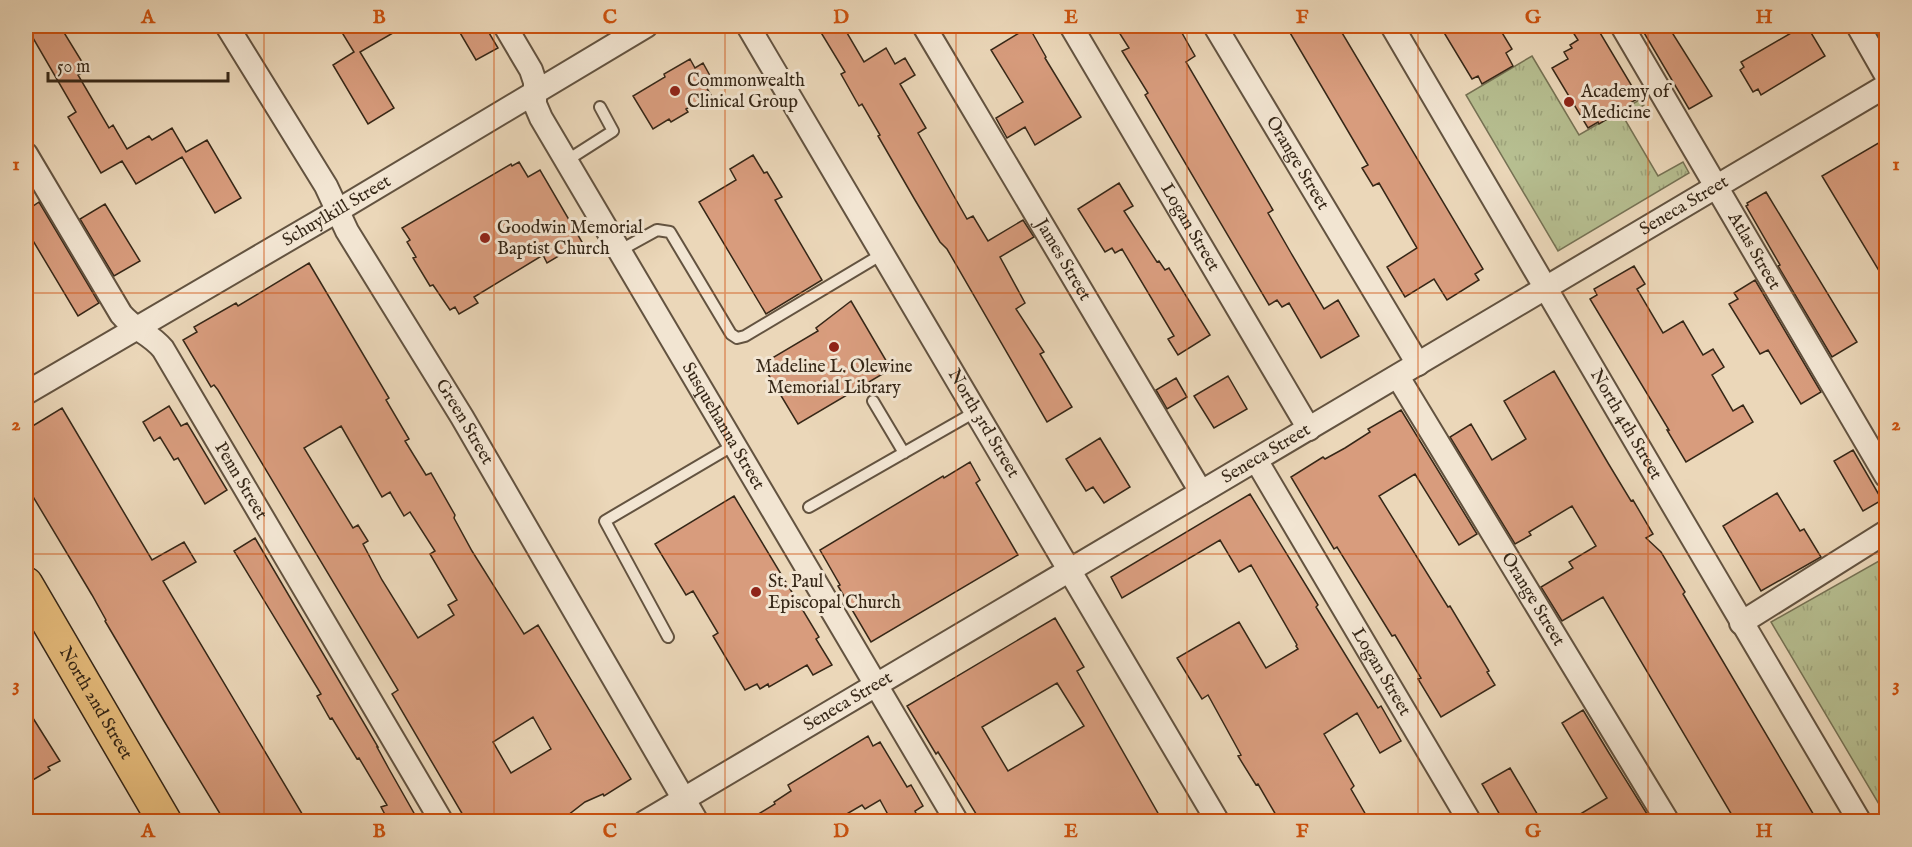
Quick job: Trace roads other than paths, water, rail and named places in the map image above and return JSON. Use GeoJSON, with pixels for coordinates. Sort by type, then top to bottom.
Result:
{"type":"FeatureCollection","features":[{"type":"Feature","properties":{"kind":"main road","name":"North 2nd Street"},"geometry":{"type":"LineString","coordinates":[[26,584],[165,822]]}},
{"type":"Feature","properties":{"kind":"street","name":"Green Street"},"geometry":{"type":"LineString","coordinates":[[227,26],[326,186],[347,231],[462,417],[697,822]]}},
{"type":"Feature","properties":{"kind":"street","name":"Susquehanna Street"},"geometry":{"type":"LineString","coordinates":[[505,26],[531,70],[535,82],[535,104],[541,118],[957,822]]}},
{"type":"Feature","properties":{"kind":"street","name":"Schuylkill Street"},"geometry":{"type":"LineString","coordinates":[[26,393],[337,211],[646,26]]}},
{"type":"Feature","properties":{"kind":"street","name":"North 3rd Street"},"geometry":{"type":"LineString","coordinates":[[747,26],[884,253],[975,412],[1218,822]]}},
{"type":"Feature","properties":{"kind":"street","name":"James Street"},"geometry":{"type":"LineString","coordinates":[[924,26],[1201,492]]}},
{"type":"Feature","properties":{"kind":"street","name":"Logan Street"},"geometry":{"type":"LineString","coordinates":[[1071,26],[1309,429]]}},
{"type":"Feature","properties":{"kind":"street","name":"Orange Street"},"geometry":{"type":"LineString","coordinates":[[1215,26],[1418,364]]}},
{"type":"Feature","properties":{"kind":"street","name":"North 4th Street"},"geometry":{"type":"LineString","coordinates":[[1392,26],[1860,822]]}},
{"type":"Feature","properties":{"kind":"street","name":"Atlas Street"},"geometry":{"type":"LineString","coordinates":[[1622,26],[1887,476]]}},
{"type":"Feature","properties":{"kind":"street"},"geometry":{"type":"LineString","coordinates":[[1858,26],[1887,75]]}},
{"type":"Feature","properties":{"kind":"street","name":"Seneca Street"},"geometry":{"type":"LineString","coordinates":[[645,822],[1887,86]]}},
{"type":"Feature","properties":{"kind":"street","name":"Penn Street"},"geometry":{"type":"LineString","coordinates":[[26,154],[121,314],[137,329],[154,338],[163,349],[442,822]]}},
{"type":"Feature","properties":{"kind":"street","name":"Orange Street"},"geometry":{"type":"LineString","coordinates":[[1398,376],[1668,822]]}},
{"type":"Feature","properties":{"kind":"street","name":"Logan Street"},"geometry":{"type":"LineString","coordinates":[[1256,460],[1470,822]]}},
{"type":"Feature","properties":{"kind":"street"},"geometry":{"type":"LineString","coordinates":[[1741,623],[1887,532]]}},
{"type":"Feature","properties":{"kind":"lane"},"geometry":{"type":"LineString","coordinates":[[566,161],[613,131],[600,107]]}},
{"type":"Feature","properties":{"kind":"lane"},"geometry":{"type":"LineString","coordinates":[[620,251],[657,230],[670,232],[731,334],[737,339],[884,253]]}},
{"type":"Feature","properties":{"kind":"lane"},"geometry":{"type":"LineString","coordinates":[[873,401],[904,453]]}},
{"type":"Feature","properties":{"kind":"lane"},"geometry":{"type":"LineString","coordinates":[[809,507],[975,412]]}},
{"type":"Feature","properties":{"kind":"lane"},"geometry":{"type":"LineString","coordinates":[[668,637],[605,521],[734,446]]}},
{"type":"Feature","properties":{"kind":"place","name":"Commonwealth Clinical Group"},"geometry":{"type":"Point","coordinates":[675,91]}},
{"type":"Feature","properties":{"kind":"place","name":"Academy of Medicine"},"geometry":{"type":"Point","coordinates":[1569,102]}},
{"type":"Feature","properties":{"kind":"place","name":"Goodwin Memorial Baptist Church"},"geometry":{"type":"Point","coordinates":[485,238]}},
{"type":"Feature","properties":{"kind":"place","name":"Madeline L. Olewine Memorial Library"},"geometry":{"type":"Point","coordinates":[834,347]}},
{"type":"Feature","properties":{"kind":"place","name":"St. Paul Episcopal Church"},"geometry":{"type":"Point","coordinates":[756,592]}}]}
